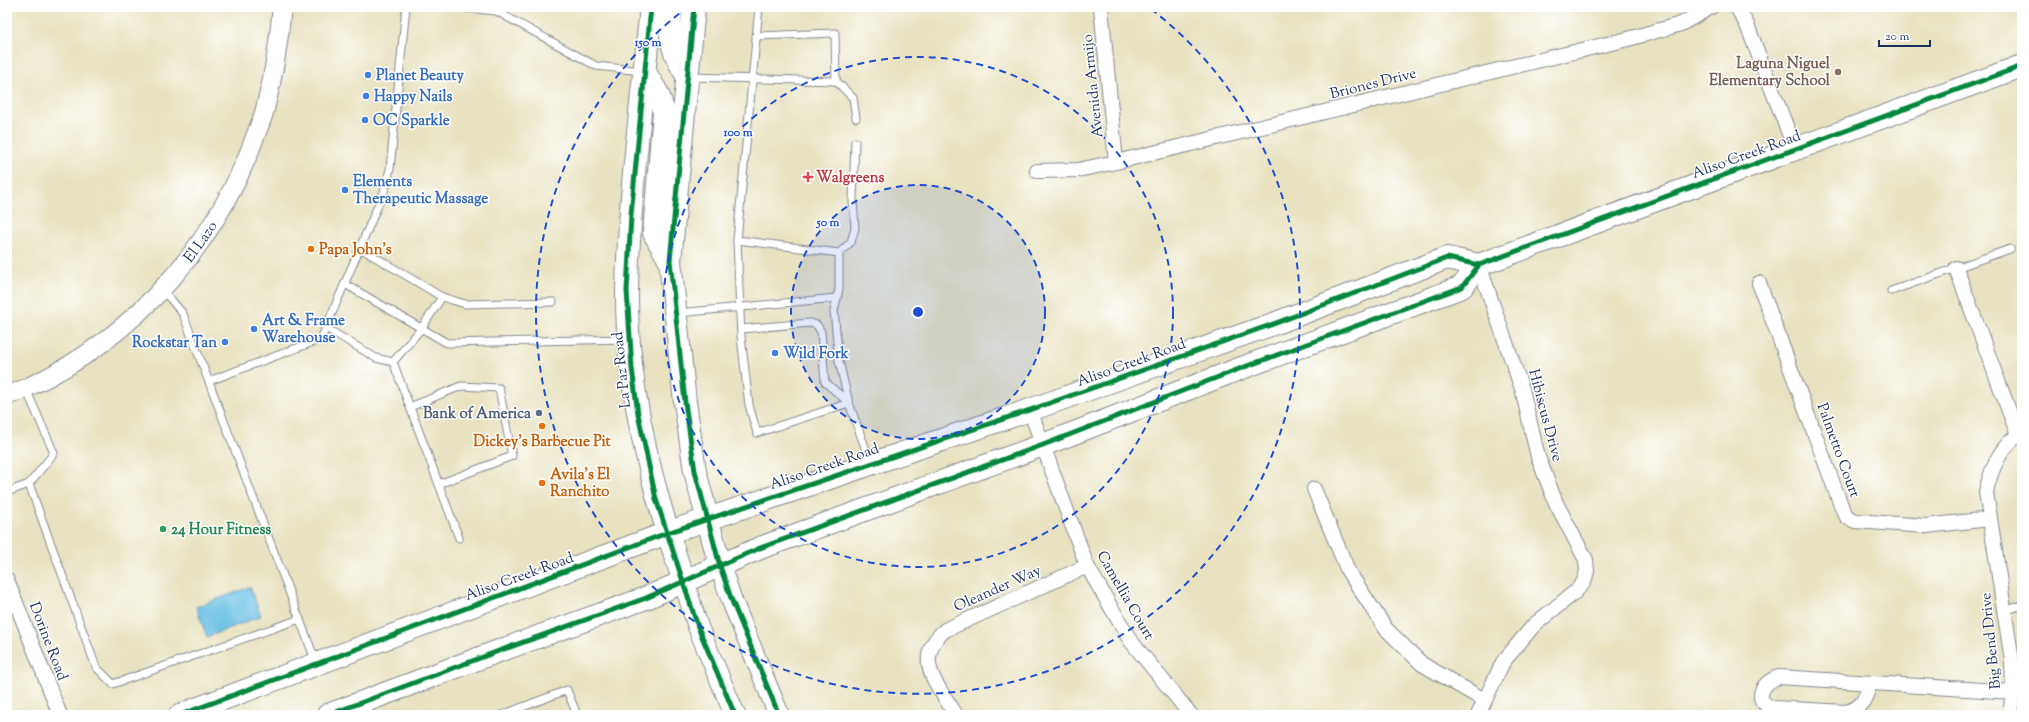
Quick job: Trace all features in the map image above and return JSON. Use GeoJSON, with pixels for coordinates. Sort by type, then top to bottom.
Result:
{"type":"FeatureCollection","features":[{"type":"Feature","properties":{"kind":"main road","name":"La Paz Road"},"geometry":{"type":"LineString","coordinates":[[651,7],[631,215],[627,291],[630,339],[638,414],[656,499],[698,627],[735,715]]}},
{"type":"Feature","properties":{"kind":"main road"},"geometry":{"type":"LineString","coordinates":[[671,7],[670,40],[680,65],[688,77]]}},
{"type":"Feature","properties":{"kind":"main road"},"geometry":{"type":"LineString","coordinates":[[694,7],[670,261],[675,313],[695,471],[707,520],[732,601],[779,715]]}},
{"type":"Feature","properties":{"kind":"main road","name":"Aliso Creek Road"},"geometry":{"type":"LineString","coordinates":[[180,715],[667,533],[1030,410],[1276,323],[1447,258],[1479,265],[2022,66]]}},
{"type":"Feature","properties":{"kind":"main road"},"geometry":{"type":"LineString","coordinates":[[645,72],[658,94],[664,112],[654,233],[670,261]]}},
{"type":"Feature","properties":{"kind":"main road"},"geometry":{"type":"LineString","coordinates":[[328,715],[646,598],[760,548],[1043,445],[1247,366],[1462,287],[1479,265]]}},
{"type":"Feature","properties":{"kind":"street","name":"El Lazo"},"geometry":{"type":"LineString","coordinates":[[7,396],[26,389],[74,362],[119,330],[163,290],[207,234],[242,170],[265,110],[277,54],[282,7]]}},
{"type":"Feature","properties":{"kind":"street","name":"Avenida Armijo"},"geometry":{"type":"LineString","coordinates":[[1101,7],[1116,162]]}},
{"type":"Feature","properties":{"kind":"street","name":"Briones Drive"},"geometry":{"type":"LineString","coordinates":[[1037,171],[1078,170],[1116,162],[1628,39],[1681,24],[1712,7]]}},
{"type":"Feature","properties":{"kind":"street"},"geometry":{"type":"LineString","coordinates":[[1737,7],[1747,26],[1795,149]]}},
{"type":"Feature","properties":{"kind":"street","name":"Hibiscus Drive"},"geometry":{"type":"LineString","coordinates":[[1479,265],[1522,389],[1538,458],[1556,503],[1586,560],[1587,571],[1584,582],[1575,592],[1534,625],[1503,662],[1484,700]]}},
{"type":"Feature","properties":{"kind":"street"},"geometry":{"type":"LineString","coordinates":[[1956,268],[2020,434]]}},
{"type":"Feature","properties":{"kind":"street","name":"Palmetto Court"},"geometry":{"type":"LineString","coordinates":[[1760,283],[1842,508],[1847,517],[1855,521],[1926,526],[1990,518]]}},
{"type":"Feature","properties":{"kind":"street","name":"Camellia Court"},"geometry":{"type":"LineString","coordinates":[[1030,410],[1087,566],[1130,640],[1191,715]]}},
{"type":"Feature","properties":{"kind":"street","name":"Big Bend Drive"},"geometry":{"type":"LineString","coordinates":[[2010,715],[2013,692],[2012,661],[1986,492],[1991,471],[2001,453],[2020,434]]}},
{"type":"Feature","properties":{"kind":"street"},"geometry":{"type":"LineString","coordinates":[[1314,489],[1348,571],[1386,629],[1422,664],[1484,700],[1478,715]]}},
{"type":"Feature","properties":{"kind":"street","name":"Oleander Way"},"geometry":{"type":"LineString","coordinates":[[956,715],[934,679],[927,662],[929,650],[935,638],[945,630],[1087,566]]}},
{"type":"Feature","properties":{"kind":"street","name":"Dorine Road"},"geometry":{"type":"LineString","coordinates":[[7,580],[60,715]]}},
{"type":"Feature","properties":{"kind":"street"},"geometry":{"type":"LineString","coordinates":[[1870,683],[1866,698],[1862,704],[1854,710],[1845,712],[1768,707],[1763,702],[1761,696],[1765,683],[1779,677],[2013,692]]}},
{"type":"Feature","properties":{"kind":"lane"},"geometry":{"type":"LineString","coordinates":[[209,382],[321,339],[385,189],[390,169],[406,7]]}},
{"type":"Feature","properties":{"kind":"lane"},"geometry":{"type":"LineString","coordinates":[[458,7],[496,11],[596,66],[645,72]]}},
{"type":"Feature","properties":{"kind":"lane"},"geometry":{"type":"LineString","coordinates":[[759,7],[737,240],[741,329],[749,406],[757,433],[849,403]]}},
{"type":"Feature","properties":{"kind":"lane"},"geometry":{"type":"LineString","coordinates":[[756,36],[835,33],[836,81]]}},
{"type":"Feature","properties":{"kind":"lane"},"geometry":{"type":"LineString","coordinates":[[688,77],[836,81],[853,98],[856,118]]}},
{"type":"Feature","properties":{"kind":"lane"},"geometry":{"type":"LineString","coordinates":[[855,142],[853,200],[855,228],[851,242],[839,253],[839,289],[834,311],[839,361],[849,403],[871,463]]}},
{"type":"Feature","properties":{"kind":"lane"},"geometry":{"type":"LineString","coordinates":[[737,240],[839,253]]}},
{"type":"Feature","properties":{"kind":"lane"},"geometry":{"type":"LineString","coordinates":[[360,248],[442,297],[465,304],[553,302]]}},
{"type":"Feature","properties":{"kind":"lane"},"geometry":{"type":"LineString","coordinates":[[1891,292],[2010,249]]}},
{"type":"Feature","properties":{"kind":"lane"},"geometry":{"type":"LineString","coordinates":[[345,284],[447,343],[630,339]]}},
{"type":"Feature","properties":{"kind":"lane"},"geometry":{"type":"LineString","coordinates":[[163,290],[183,314],[316,664]]}},
{"type":"Feature","properties":{"kind":"lane"},"geometry":{"type":"LineString","coordinates":[[393,362],[421,329],[442,297]]}},
{"type":"Feature","properties":{"kind":"lane"},"geometry":{"type":"LineString","coordinates":[[675,313],[837,298]]}},
{"type":"Feature","properties":{"kind":"lane"},"geometry":{"type":"LineString","coordinates":[[741,329],[810,323],[817,326],[821,332],[825,382],[849,403]]}},
{"type":"Feature","properties":{"kind":"lane"},"geometry":{"type":"LineString","coordinates":[[326,328],[376,358],[393,362]]}},
{"type":"Feature","properties":{"kind":"lane"},"geometry":{"type":"LineString","coordinates":[[393,362],[459,538]]}},
{"type":"Feature","properties":{"kind":"lane"},"geometry":{"type":"LineString","coordinates":[[410,407],[461,386],[499,388],[512,456],[439,484]]}},
{"type":"Feature","properties":{"kind":"lane"},"geometry":{"type":"LineString","coordinates":[[7,492],[29,484],[54,453],[26,389]]}},
{"type":"Feature","properties":{"kind":"lane"},"geometry":{"type":"LineString","coordinates":[[29,484],[96,667],[113,684],[300,620]]}},
{"type":"Feature","properties":{"kind":"lane"},"geometry":{"type":"LineString","coordinates":[[2005,611],[2022,605]]}},
{"type":"Feature","properties":{"kind":"lane"},"geometry":{"type":"LineString","coordinates":[[502,715],[566,690],[576,715]]}},
{"type":"Feature","properties":{"kind":"water"},"geometry":{"type":"Polygon","coordinates":[[[250,587],[261,616],[207,637],[196,607],[250,587]]]}},
{"type":"Feature","properties":{"kind":"cycle path"},"geometry":{"type":"LineString","coordinates":[[651,7],[631,215],[627,291],[632,368],[638,414],[656,499],[698,627],[735,715]]}},
{"type":"Feature","properties":{"kind":"cycle path"},"geometry":{"type":"LineString","coordinates":[[694,7],[670,261],[685,402],[695,471],[720,566],[732,601],[779,715]]}},
{"type":"Feature","properties":{"kind":"cycle path"},"geometry":{"type":"LineString","coordinates":[[328,715],[646,598],[760,548],[1043,445],[1239,369],[1462,287],[1479,265],[2022,66]]}},
{"type":"Feature","properties":{"kind":"cycle path"},"geometry":{"type":"LineString","coordinates":[[180,715],[667,533],[1030,410],[1276,323],[1447,258],[1479,265]]}},
{"type":"Feature","properties":{"kind":"place","name":"Laguna Niguel Elementary School"},"geometry":{"type":"Point","coordinates":[1838,72]}},
{"type":"Feature","properties":{"kind":"place","name":"Planet Beauty"},"geometry":{"type":"Point","coordinates":[368,75]}},
{"type":"Feature","properties":{"kind":"place","name":"Happy Nails"},"geometry":{"type":"Point","coordinates":[366,96]}},
{"type":"Feature","properties":{"kind":"place","name":"OC Sparkle"},"geometry":{"type":"Point","coordinates":[365,120]}},
{"type":"Feature","properties":{"kind":"place","name":"Walgreens"},"geometry":{"type":"Point","coordinates":[808,177]}},
{"type":"Feature","properties":{"kind":"place","name":"Elements Therapeutic Massage"},"geometry":{"type":"Point","coordinates":[345,190]}},
{"type":"Feature","properties":{"kind":"place","name":"Papa John's"},"geometry":{"type":"Point","coordinates":[311,249]}},
{"type":"Feature","properties":{"kind":"place","name":"Art & Frame Warehouse"},"geometry":{"type":"Point","coordinates":[254,329]}},
{"type":"Feature","properties":{"kind":"place","name":"Rockstar Tan"},"geometry":{"type":"Point","coordinates":[225,342]}},
{"type":"Feature","properties":{"kind":"place","name":"Wild Fork"},"geometry":{"type":"Point","coordinates":[775,353]}},
{"type":"Feature","properties":{"kind":"place","name":"Bank of America"},"geometry":{"type":"Point","coordinates":[539,413]}},
{"type":"Feature","properties":{"kind":"place","name":"Dickey's Barbecue Pit"},"geometry":{"type":"Point","coordinates":[542,426]}},
{"type":"Feature","properties":{"kind":"place","name":"Avila's El Ranchito"},"geometry":{"type":"Point","coordinates":[542,483]}},
{"type":"Feature","properties":{"kind":"place","name":"24 Hour Fitness"},"geometry":{"type":"Point","coordinates":[163,529]}}]}
